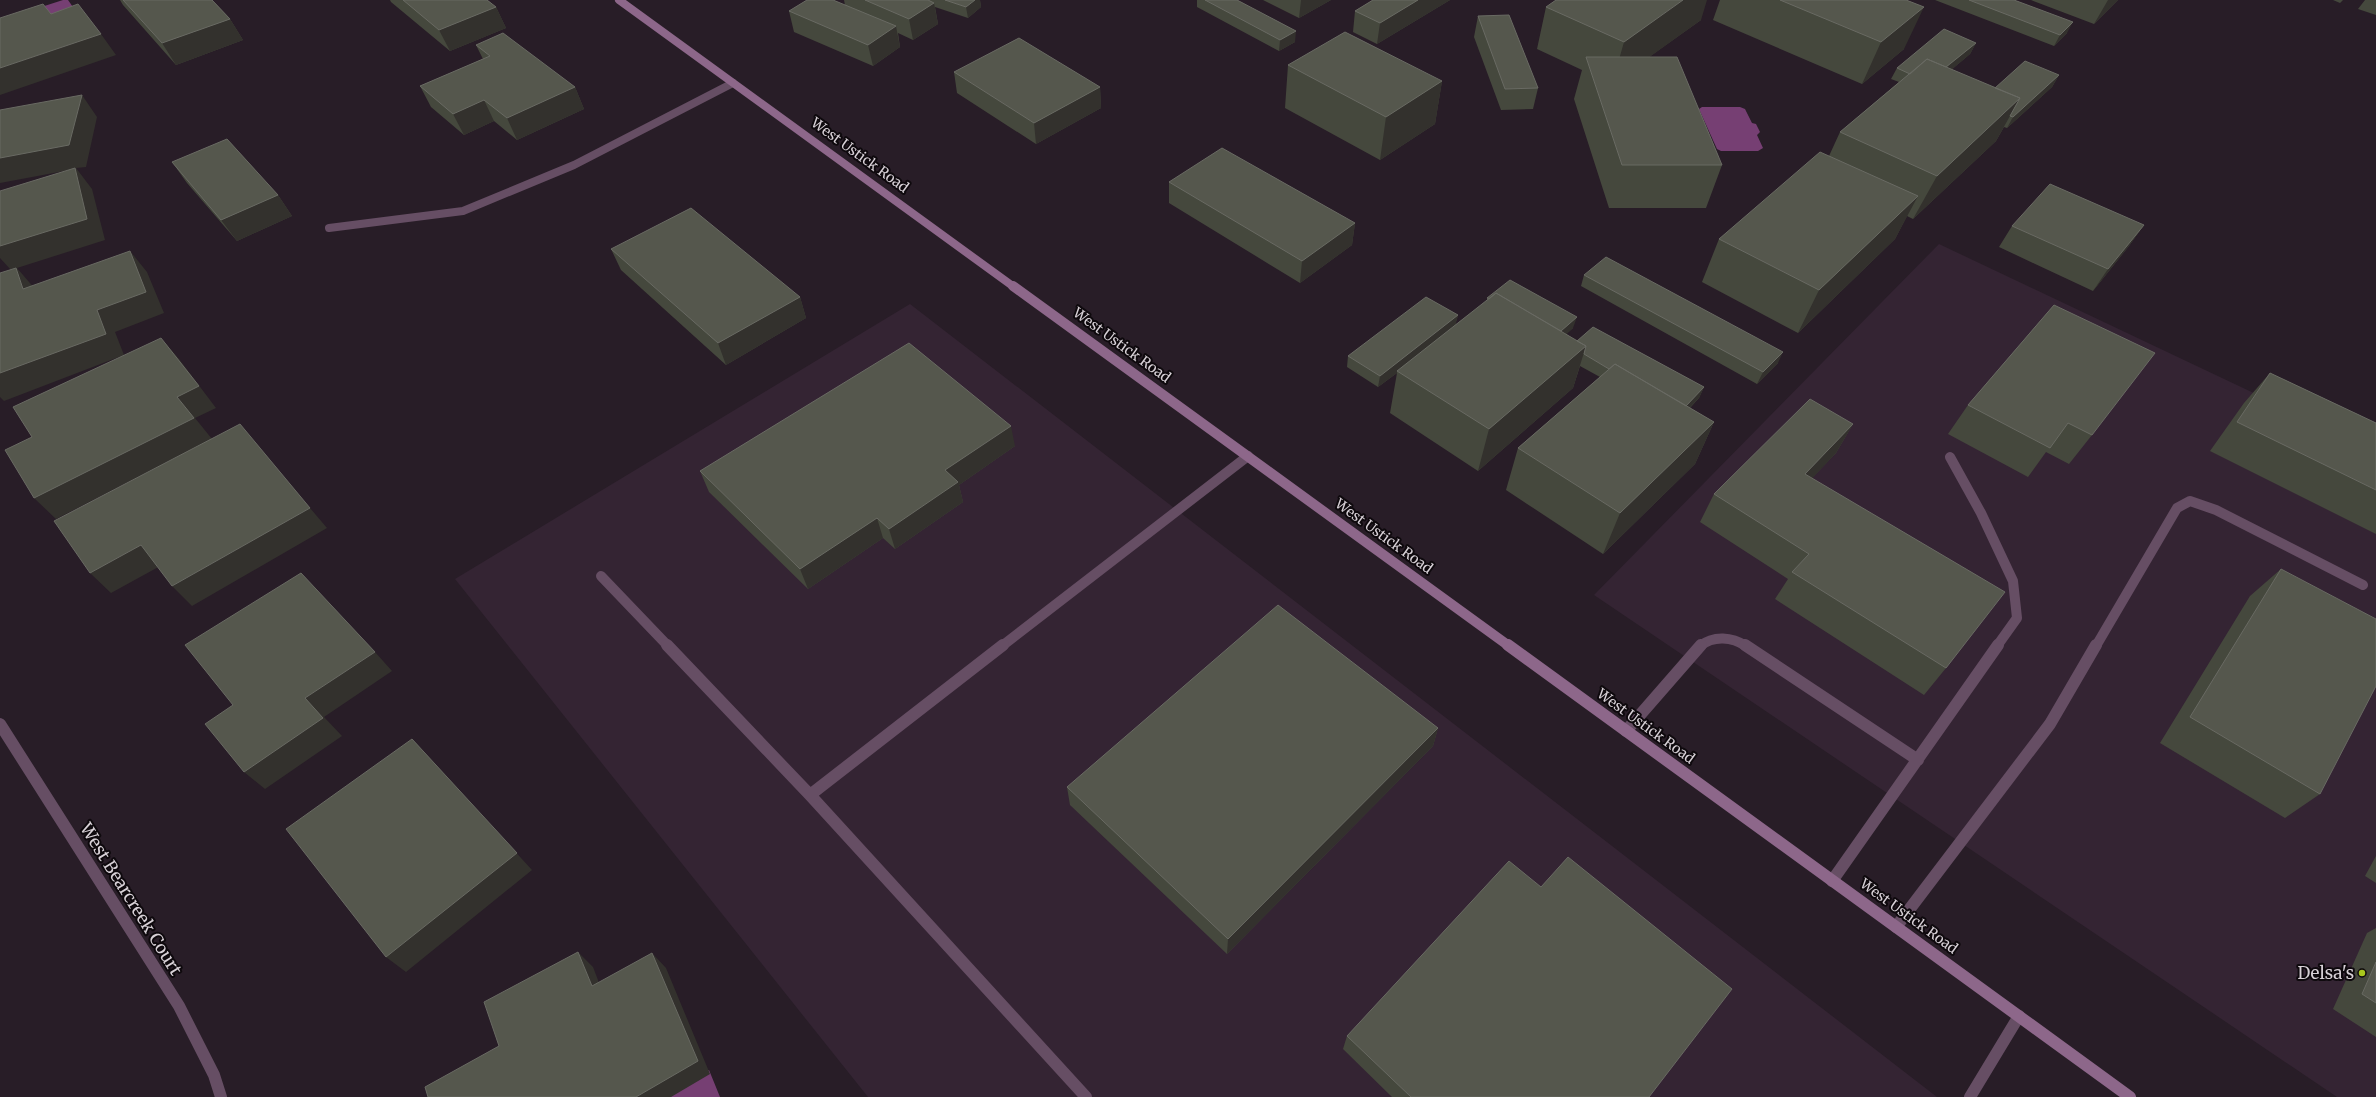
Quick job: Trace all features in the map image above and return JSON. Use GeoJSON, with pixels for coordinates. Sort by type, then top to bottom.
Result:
{"type":"FeatureCollection","features":[{"type":"Feature","properties":{"kind":"main road","name":"West Ustick Road"},"geometry":{"type":"LineString","coordinates":[[619,0],[2130,1097]]}},
{"type":"Feature","properties":{"kind":"street"},"geometry":{"type":"LineString","coordinates":[[329,228],[463,211],[574,165],[733,83]]}},
{"type":"Feature","properties":{"kind":"street"},"geometry":{"type":"LineString","coordinates":[[810,795],[1248,456]]}},
{"type":"Feature","properties":{"kind":"street"},"geometry":{"type":"LineString","coordinates":[[1832,881],[2017,618],[2013,581],[1981,513],[1950,457]]}},
{"type":"Feature","properties":{"kind":"street"},"geometry":{"type":"LineString","coordinates":[[1896,927],[2050,724],[2177,508],[2190,501],[2216,510],[2363,585]]}},
{"type":"Feature","properties":{"kind":"street"},"geometry":{"type":"LineString","coordinates":[[601,576],[810,795],[1086,1097]]}},
{"type":"Feature","properties":{"kind":"street"},"geometry":{"type":"LineString","coordinates":[[1626,731],[1698,648],[1706,640],[1720,637],[1738,641],[1918,760]]}},
{"type":"Feature","properties":{"kind":"street","name":"West Bearcreek Court"},"geometry":{"type":"LineString","coordinates":[[0,724],[179,1006],[214,1075],[222,1097]]}},
{"type":"Feature","properties":{"kind":"street"},"geometry":{"type":"LineString","coordinates":[[1970,1097],[2019,1016]]}},
{"type":"Feature","properties":{"kind":"shaded area"},"geometry":{"type":"Polygon","coordinates":[[[63,0],[68,0],[75,10],[11,31],[4,19],[63,0]]]}},
{"type":"Feature","properties":{"kind":"shaded area"},"geometry":{"type":"Polygon","coordinates":[[[1702,107],[1740,107],[1745,109],[1752,123],[1756,124],[1760,132],[1757,135],[1763,148],[1758,151],[1721,151],[1717,149],[1699,109],[1702,107]]]}},
{"type":"Feature","properties":{"kind":"shaded area"},"geometry":{"type":"Polygon","coordinates":[[[1939,244],[2376,451],[2376,1097],[2337,1097],[1594,595],[1939,244]]]}},
{"type":"Feature","properties":{"kind":"shaded area"},"geometry":{"type":"Polygon","coordinates":[[[910,304],[1937,1097],[868,1097],[455,579],[910,304]]]}},
{"type":"Feature","properties":{"kind":"shaded area"},"geometry":{"type":"Polygon","coordinates":[[[709,1070],[720,1097],[662,1097],[709,1070]]]}},
{"type":"Feature","properties":{"kind":"building"},"geometry":{"type":"Polygon","coordinates":[[[123,0],[212,0],[230,19],[162,43],[123,0]]]}},
{"type":"Feature","properties":{"kind":"building"},"geometry":{"type":"Polygon","coordinates":[[[403,0],[487,0],[496,7],[439,30],[403,0]]]}},
{"type":"Feature","properties":{"kind":"building"},"geometry":{"type":"Polygon","coordinates":[[[807,0],[833,0],[896,26],[868,45],[789,11],[807,0]]]}},
{"type":"Feature","properties":{"kind":"building"},"geometry":{"type":"Polygon","coordinates":[[[865,0],[928,0],[934,3],[909,19],[865,0]]]}},
{"type":"Feature","properties":{"kind":"building"},"geometry":{"type":"Polygon","coordinates":[[[945,0],[975,0],[966,7],[945,0]]]}},
{"type":"Feature","properties":{"kind":"building"},"geometry":{"type":"Polygon","coordinates":[[[1205,0],[1237,0],[1296,31],[1280,40],[1205,0]]]}},
{"type":"Feature","properties":{"kind":"building"},"geometry":{"type":"Polygon","coordinates":[[[1373,0],[1418,0],[1380,23],[1355,11],[1373,0]]]}},
{"type":"Feature","properties":{"kind":"building"},"geometry":{"type":"Polygon","coordinates":[[[1556,0],[1683,0],[1624,42],[1546,7],[1556,0]]]}},
{"type":"Feature","properties":{"kind":"building"},"geometry":{"type":"Polygon","coordinates":[[[1780,0],[1906,0],[1924,7],[1881,42],[1780,0]]]}},
{"type":"Feature","properties":{"kind":"building"},"geometry":{"type":"Polygon","coordinates":[[[1969,0],[2014,0],[2073,22],[2060,35],[1969,0]]]}},
{"type":"Feature","properties":{"kind":"building"},"geometry":{"type":"Polygon","coordinates":[[[43,4],[51,14],[78,4],[101,34],[0,68],[0,18],[43,4]]]}},
{"type":"Feature","properties":{"kind":"building"},"geometry":{"type":"Polygon","coordinates":[[[1509,15],[1538,88],[1505,89],[1478,16],[1509,15]]]}},
{"type":"Feature","properties":{"kind":"building"},"geometry":{"type":"Polygon","coordinates":[[[1944,29],[1976,43],[1946,67],[1927,59],[1910,74],[1897,68],[1944,29]]]}},
{"type":"Feature","properties":{"kind":"building"},"geometry":{"type":"Polygon","coordinates":[[[1345,32],[1442,81],[1386,117],[1288,65],[1345,32]]]}},
{"type":"Feature","properties":{"kind":"building"},"geometry":{"type":"Polygon","coordinates":[[[503,33],[575,87],[507,118],[484,100],[453,114],[420,86],[490,56],[476,45],[503,33]]]}},
{"type":"Feature","properties":{"kind":"building"},"geometry":{"type":"Polygon","coordinates":[[[1019,38],[1100,87],[1034,123],[954,72],[1019,38]]]}},
{"type":"Feature","properties":{"kind":"building"},"geometry":{"type":"Polygon","coordinates":[[[1586,57],[1677,57],[1722,165],[1622,165],[1586,57]]]}},
{"type":"Feature","properties":{"kind":"building"},"geometry":{"type":"Polygon","coordinates":[[[1927,59],[2020,98],[1937,176],[1840,132],[1927,59]]]}},
{"type":"Feature","properties":{"kind":"building"},"geometry":{"type":"Polygon","coordinates":[[[2025,61],[2059,75],[2013,117],[2010,116],[2020,98],[1995,88],[2025,61]]]}},
{"type":"Feature","properties":{"kind":"building"},"geometry":{"type":"Polygon","coordinates":[[[82,95],[69,145],[0,158],[0,110],[82,95]]]}},
{"type":"Feature","properties":{"kind":"building"},"geometry":{"type":"Polygon","coordinates":[[[227,139],[278,195],[221,220],[172,162],[227,139]]]}},
{"type":"Feature","properties":{"kind":"building"},"geometry":{"type":"Polygon","coordinates":[[[1222,148],[1355,223],[1302,261],[1169,182],[1222,148]]]}},
{"type":"Feature","properties":{"kind":"building"},"geometry":{"type":"Polygon","coordinates":[[[1820,152],[1918,196],[1819,290],[1719,239],[1820,152]]]}},
{"type":"Feature","properties":{"kind":"building"},"geometry":{"type":"Polygon","coordinates":[[[75,168],[87,219],[0,246],[0,191],[75,168]]]}},
{"type":"Feature","properties":{"kind":"building"},"geometry":{"type":"Polygon","coordinates":[[[2050,184],[2144,225],[2108,269],[2012,226],[2050,184]]]}},
{"type":"Feature","properties":{"kind":"building"},"geometry":{"type":"Polygon","coordinates":[[[691,208],[800,297],[718,343],[611,249],[691,208]]]}},
{"type":"Feature","properties":{"kind":"building"},"geometry":{"type":"Polygon","coordinates":[[[130,251],[146,292],[97,310],[106,334],[0,373],[0,273],[16,268],[23,289],[130,251]]]}},
{"type":"Feature","properties":{"kind":"building"},"geometry":{"type":"Polygon","coordinates":[[[1606,257],[1783,352],[1763,372],[1584,275],[1606,257]]]}},
{"type":"Feature","properties":{"kind":"building"},"geometry":{"type":"Polygon","coordinates":[[[1510,280],[1577,317],[1561,331],[1496,293],[1489,299],[1487,298],[1510,280]]]}},
{"type":"Feature","properties":{"kind":"building"},"geometry":{"type":"Polygon","coordinates":[[[1496,293],[1586,346],[1489,429],[1397,371],[1496,293]]]}},
{"type":"Feature","properties":{"kind":"building"},"geometry":{"type":"Polygon","coordinates":[[[1426,297],[1458,315],[1380,376],[1348,356],[1426,297]]]}},
{"type":"Feature","properties":{"kind":"building"},"geometry":{"type":"Polygon","coordinates":[[[2054,305],[2155,353],[2092,435],[2068,423],[2050,448],[1968,405],[2054,305]]]}},
{"type":"Feature","properties":{"kind":"building"},"geometry":{"type":"Polygon","coordinates":[[[1593,327],[1704,387],[1686,406],[1615,364],[1609,369],[1584,354],[1586,346],[1577,341],[1593,327]]]}},
{"type":"Feature","properties":{"kind":"building"},"geometry":{"type":"Polygon","coordinates":[[[161,338],[199,386],[177,397],[194,418],[34,498],[5,450],[32,437],[13,407],[161,338]]]}},
{"type":"Feature","properties":{"kind":"building"},"geometry":{"type":"Polygon","coordinates":[[[909,343],[1011,426],[945,470],[958,482],[889,529],[877,518],[800,569],[700,471],[909,343]]]}},
{"type":"Feature","properties":{"kind":"building"},"geometry":{"type":"Polygon","coordinates":[[[1615,364],[1714,422],[1620,513],[1518,448],[1615,364]]]}},
{"type":"Feature","properties":{"kind":"building"},"geometry":{"type":"Polygon","coordinates":[[[2270,373],[2376,423],[2376,490],[2237,422],[2270,373]]]}},
{"type":"Feature","properties":{"kind":"building"},"geometry":{"type":"Polygon","coordinates":[[[1810,399],[1853,424],[1805,474],[2005,592],[1946,668],[1792,572],[1809,554],[1714,494],[1810,399]]]}},
{"type":"Feature","properties":{"kind":"building"},"geometry":{"type":"Polygon","coordinates":[[[240,424],[310,508],[172,586],[141,545],[90,573],[54,521],[240,424]]]}},
{"type":"Feature","properties":{"kind":"building"},"geometry":{"type":"Polygon","coordinates":[[[2281,569],[2376,619],[2376,686],[2320,794],[2190,717],[2281,569]]]}},
{"type":"Feature","properties":{"kind":"building"},"geometry":{"type":"Polygon","coordinates":[[[301,573],[375,652],[305,698],[323,718],[244,772],[205,724],[233,705],[185,645],[301,573]]]}},
{"type":"Feature","properties":{"kind":"building"},"geometry":{"type":"Polygon","coordinates":[[[1278,605],[1438,728],[1228,939],[1067,787],[1278,605]]]}},
{"type":"Feature","properties":{"kind":"building"},"geometry":{"type":"Polygon","coordinates":[[[412,739],[517,853],[386,957],[286,829],[412,739]]]}},
{"type":"Feature","properties":{"kind":"building"},"geometry":{"type":"Polygon","coordinates":[[[1568,857],[1732,989],[1649,1097],[1411,1097],[1347,1036],[1509,861],[1541,887],[1568,857]]]}},
{"type":"Feature","properties":{"kind":"building"},"geometry":{"type":"Polygon","coordinates":[[[578,952],[592,986],[652,953],[698,1061],[636,1097],[428,1097],[425,1087],[499,1046],[484,1002],[578,952]]]}},
{"type":"Feature","properties":{"kind":"building"},"geometry":{"type":"Polygon","coordinates":[[[2376,962],[2376,1003],[2362,994],[2376,962]]]}},
{"type":"Feature","properties":{"kind":"place","name":"Delsa's"},"geometry":{"type":"Point","coordinates":[2362,973]}}]}
